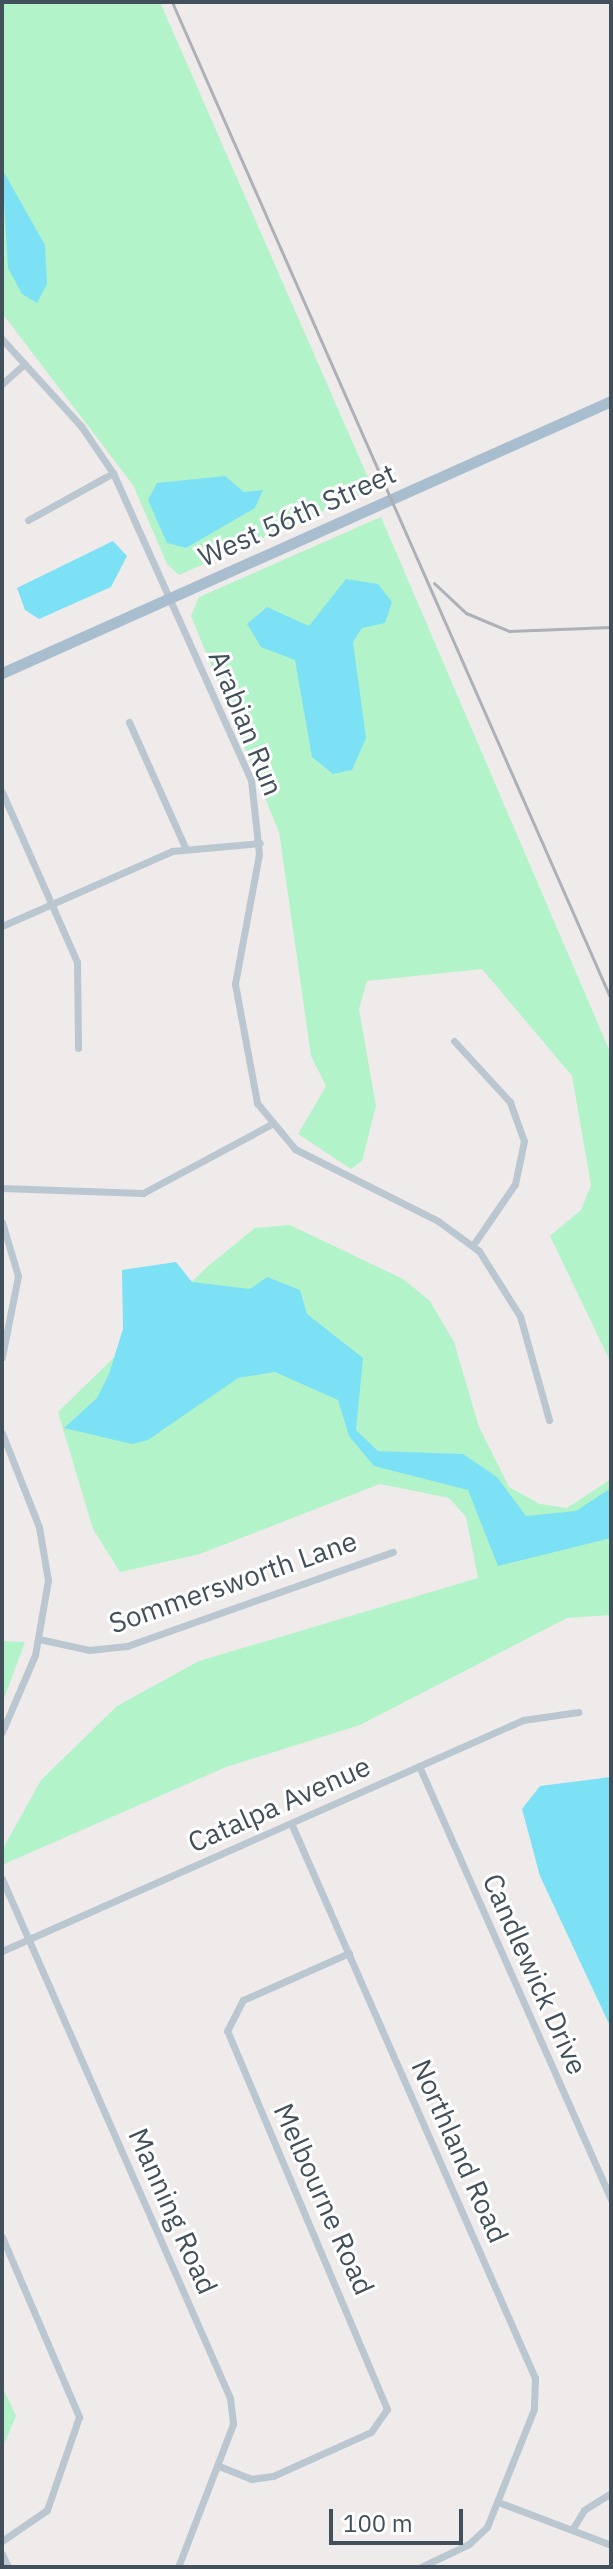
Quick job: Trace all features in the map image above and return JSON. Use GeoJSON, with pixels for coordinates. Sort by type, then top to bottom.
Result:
{"type":"FeatureCollection","features":[{"type":"Feature","properties":{"kind":"main road","name":"West 56th Street"},"geometry":{"type":"LineString","coordinates":[[2,673],[611,401]]}},
{"type":"Feature","properties":{"kind":"street","name":"Arabian Run"},"geometry":{"type":"LineString","coordinates":[[2,339],[113,473],[248,773],[260,843],[235,984],[246,1074],[270,1125],[309,1157],[473,1245],[516,1308],[549,1420]]}},
{"type":"Feature","properties":{"kind":"street"},"geometry":{"type":"LineString","coordinates":[[2,384],[24,364]]}},
{"type":"Feature","properties":{"kind":"street"},"geometry":{"type":"LineString","coordinates":[[28,520],[113,473]]}},
{"type":"Feature","properties":{"kind":"street"},"geometry":{"type":"LineString","coordinates":[[129,722],[185,847]]}},
{"type":"Feature","properties":{"kind":"street"},"geometry":{"type":"LineString","coordinates":[[2,792],[52,903],[81,978],[78,1048]]}},
{"type":"Feature","properties":{"kind":"street"},"geometry":{"type":"LineString","coordinates":[[2,926],[185,847],[211,842],[260,843]]}},
{"type":"Feature","properties":{"kind":"street"},"geometry":{"type":"LineString","coordinates":[[454,1041],[510,1102],[524,1141],[515,1184],[473,1245]]}},
{"type":"Feature","properties":{"kind":"street"},"geometry":{"type":"LineString","coordinates":[[2,1188],[143,1193],[270,1125]]}},
{"type":"Feature","properties":{"kind":"street"},"geometry":{"type":"LineString","coordinates":[[2,1222],[18,1279],[2,1357]]}},
{"type":"Feature","properties":{"kind":"street"},"geometry":{"type":"LineString","coordinates":[[2,1433],[44,1547],[47,1596],[39,1639],[2,1732]]}},
{"type":"Feature","properties":{"kind":"street","name":"Sommersworth Lane"},"geometry":{"type":"LineString","coordinates":[[39,1639],[94,1650],[127,1646],[393,1552]]}},
{"type":"Feature","properties":{"kind":"street","name":"Catalpa Avenue"},"geometry":{"type":"LineString","coordinates":[[2,1951],[531,1717],[578,1712]]}},
{"type":"Feature","properties":{"kind":"street","name":"Candlewick Drive"},"geometry":{"type":"LineString","coordinates":[[419,1766],[611,2200]]}},
{"type":"Feature","properties":{"kind":"street","name":"Northland Road"},"geometry":{"type":"LineString","coordinates":[[291,1823],[534,2374],[534,2409],[498,2502],[473,2542],[421,2567]]}},
{"type":"Feature","properties":{"kind":"street","name":"Manning Road"},"geometry":{"type":"LineString","coordinates":[[2,1879],[230,2398],[233,2424],[178,2567]]}},
{"type":"Feature","properties":{"kind":"street","name":"Melbourne Road"},"geometry":{"type":"LineString","coordinates":[[219,2466],[251,2479],[273,2476],[371,2432],[387,2409],[229,2039],[235,2007],[349,1953]]}},
{"type":"Feature","properties":{"kind":"street"},"geometry":{"type":"LineString","coordinates":[[2,2237],[79,2410],[45,2513],[2,2541]]}},
{"type":"Feature","properties":{"kind":"street"},"geometry":{"type":"LineString","coordinates":[[572,2530],[584,2510],[611,2493]]}},
{"type":"Feature","properties":{"kind":"street"},"geometry":{"type":"LineString","coordinates":[[498,2502],[611,2545]]}},
{"type":"Feature","properties":{"kind":"street"},"geometry":{"type":"LineString","coordinates":[[2,2554],[8,2567]]}},
{"type":"Feature","properties":{"kind":"green space"},"geometry":{"type":"Polygon","coordinates":[[[2,2],[160,2],[373,489],[179,575],[167,564],[133,485],[2,313],[2,2]]]}},
{"type":"Feature","properties":{"kind":"green space"},"geometry":{"type":"Polygon","coordinates":[[[381,517],[611,1054],[611,1363],[550,1236],[581,1210],[591,1185],[572,1076],[482,969],[367,981],[359,1009],[376,1106],[362,1161],[351,1169],[298,1134],[326,1086],[311,1056],[279,832],[191,616],[199,597],[381,517]]]}},
{"type":"Feature","properties":{"kind":"green space"},"geometry":{"type":"Polygon","coordinates":[[[290,1225],[403,1279],[430,1301],[454,1342],[479,1427],[509,1487],[540,1504],[567,1508],[611,1479],[611,1615],[567,1618],[360,1725],[226,1767],[2,1865],[2,1850],[41,1780],[117,1706],[199,1661],[478,1578],[466,1517],[449,1498],[380,1484],[200,1554],[120,1572],[93,1529],[58,1412],[207,1267],[255,1228],[290,1225]]]}},
{"type":"Feature","properties":{"kind":"green space"},"geometry":{"type":"Polygon","coordinates":[[[2,1641],[25,1642],[2,1704],[2,1641]]]}},
{"type":"Feature","properties":{"kind":"green space"},"geometry":{"type":"Polygon","coordinates":[[[2,2386],[16,2416],[2,2449],[2,2386]]]}},
{"type":"Feature","properties":{"kind":"water"},"geometry":{"type":"Polygon","coordinates":[[[2,169],[45,245],[47,284],[37,303],[22,294],[8,268],[2,169]]]}},
{"type":"Feature","properties":{"kind":"water"},"geometry":{"type":"Polygon","coordinates":[[[225,476],[244,492],[263,490],[255,508],[186,548],[167,543],[148,500],[157,483],[225,476]]]}},
{"type":"Feature","properties":{"kind":"water"},"geometry":{"type":"Polygon","coordinates":[[[113,541],[127,556],[111,587],[39,619],[25,610],[17,588],[113,541]]]}},
{"type":"Feature","properties":{"kind":"water"},"geometry":{"type":"Polygon","coordinates":[[[346,579],[378,584],[392,602],[385,623],[362,628],[353,642],[366,738],[352,770],[333,774],[312,757],[295,660],[261,647],[247,624],[267,607],[309,626],[346,579]]]}},
{"type":"Feature","properties":{"kind":"water"},"geometry":{"type":"Polygon","coordinates":[[[176,1262],[192,1282],[250,1289],[267,1277],[300,1290],[307,1314],[363,1358],[356,1430],[378,1451],[463,1454],[497,1477],[526,1516],[576,1511],[611,1488],[611,1538],[498,1566],[468,1490],[374,1466],[349,1436],[338,1400],[275,1372],[238,1378],[148,1440],[132,1444],[64,1428],[97,1398],[109,1374],[123,1329],[122,1270],[176,1262]]]}},
{"type":"Feature","properties":{"kind":"water"},"geometry":{"type":"Polygon","coordinates":[[[611,1777],[611,2028],[540,1876],[522,1809],[540,1786],[611,1777]]]}},
{"type":"Feature","properties":{"kind":"railway"},"geometry":{"type":"LineString","coordinates":[[172,2],[611,999]]}},
{"type":"Feature","properties":{"kind":"railway"},"geometry":{"type":"LineString","coordinates":[[434,583],[466,613],[509,631],[611,627]]}}]}
